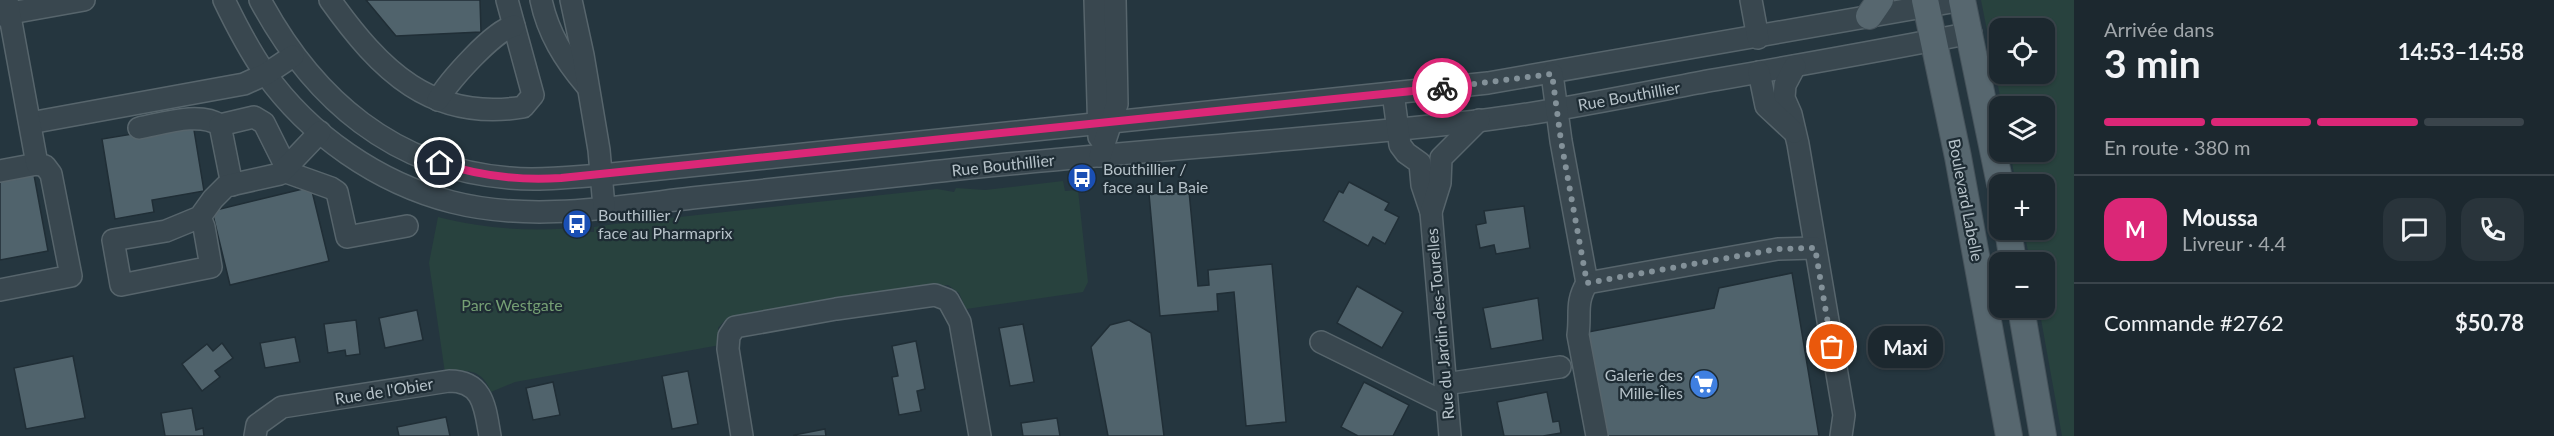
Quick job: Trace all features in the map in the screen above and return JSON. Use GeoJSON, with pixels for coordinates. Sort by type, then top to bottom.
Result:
{"type":"FeatureCollection","features":[{"type":"Feature","properties":{"kind":"main road"},"geometry":{"type":"LineString","coordinates":[[1963,0],[1998,174]]}},
{"type":"Feature","properties":{"kind":"main road","name":"Boulevard Labelle"},"geometry":{"type":"LineString","coordinates":[[1926,4],[2009,436]]}},
{"type":"Feature","properties":{"kind":"main road"},"geometry":{"type":"LineString","coordinates":[[2023,318],[2043,436]]}},
{"type":"Feature","properties":{"kind":"street"},"geometry":{"type":"LineString","coordinates":[[37,164],[30,123],[10,72],[6,10],[84,0]]}},
{"type":"Feature","properties":{"kind":"street","name":"Rue Bouthillier"},"geometry":{"type":"LineString","coordinates":[[224,0],[266,74],[320,132],[378,173],[421,192],[452,202],[522,212],[604,207],[1479,120],[1557,109],[1971,33]]}},
{"type":"Feature","properties":{"kind":"street","name":"Rue Bouthillier"},"geometry":{"type":"LineString","coordinates":[[260,0],[293,56],[315,82],[355,118],[395,144],[426,158],[457,168],[509,178],[545,179],[1497,82],[1758,38],[1874,8],[1963,0]]}},
{"type":"Feature","properties":{"kind":"street"},"geometry":{"type":"LineString","coordinates":[[330,0],[358,38],[383,65],[414,87],[438,100],[464,109],[489,110],[518,108],[527,105],[533,92],[507,0]]}},
{"type":"Feature","properties":{"kind":"street"},"geometry":{"type":"LineString","coordinates":[[541,0],[554,39],[567,62],[586,85]]}},
{"type":"Feature","properties":{"kind":"street"},"geometry":{"type":"LineString","coordinates":[[571,0],[583,55],[602,175],[604,207]]}},
{"type":"Feature","properties":{"kind":"street"},"geometry":{"type":"LineString","coordinates":[[1095,0],[1105,122],[1100,156]]}},
{"type":"Feature","properties":{"kind":"street"},"geometry":{"type":"LineString","coordinates":[[1105,122],[1118,104],[1115,0]]}},
{"type":"Feature","properties":{"kind":"street"},"geometry":{"type":"LineString","coordinates":[[1751,0],[1758,38]]}},
{"type":"Feature","properties":{"kind":"street"},"geometry":{"type":"LineString","coordinates":[[438,100],[445,88],[495,35],[501,30],[514,26]]}},
{"type":"Feature","properties":{"kind":"street"},"geometry":{"type":"LineString","coordinates":[[30,123],[244,84],[266,74],[293,56]]}},
{"type":"Feature","properties":{"kind":"street"},"geometry":{"type":"LineString","coordinates":[[1795,66],[1783,93],[1794,132],[1844,416],[1841,436]]}},
{"type":"Feature","properties":{"kind":"street"},"geometry":{"type":"LineString","coordinates":[[1759,72],[1766,106],[1794,132]]}},
{"type":"Feature","properties":{"kind":"street"},"geometry":{"type":"LineString","coordinates":[[1552,74],[1595,327]]}},
{"type":"Feature","properties":{"kind":"street","name":"Rue du Jardin-des-Tourelles"},"geometry":{"type":"LineString","coordinates":[[1393,93],[1402,150],[1416,160],[1420,166],[1422,185],[1431,212],[1450,436]]}},
{"type":"Feature","properties":{"kind":"street"},"geometry":{"type":"LineString","coordinates":[[220,125],[248,118],[259,119],[266,128],[286,169],[296,177],[337,192],[347,237],[407,226]]}},
{"type":"Feature","properties":{"kind":"street"},"geometry":{"type":"LineString","coordinates":[[139,128],[195,119],[214,121],[220,125],[232,184]]}},
{"type":"Feature","properties":{"kind":"street"},"geometry":{"type":"LineString","coordinates":[[1416,160],[1429,155],[1441,158],[1479,120]]}},
{"type":"Feature","properties":{"kind":"street"},"geometry":{"type":"LineString","coordinates":[[200,217],[211,267],[121,285],[113,240],[166,231],[200,217],[221,190],[232,184],[274,177],[286,169],[320,132]]}},
{"type":"Feature","properties":{"kind":"street","name":"Rue du Jardin-des-Tourelles"},"geometry":{"type":"LineString","coordinates":[[1431,212],[1440,183],[1441,158]]}},
{"type":"Feature","properties":{"kind":"street"},"geometry":{"type":"LineString","coordinates":[[0,171],[37,164],[45,166],[51,174],[71,276],[0,290]]}},
{"type":"Feature","properties":{"kind":"street"},"geometry":{"type":"LineString","coordinates":[[1597,436],[1578,335],[1581,319],[1578,298],[1587,283],[1778,249],[1815,248]]}},
{"type":"Feature","properties":{"kind":"street"},"geometry":{"type":"LineString","coordinates":[[742,436],[729,360],[728,341],[733,329],[742,325],[930,295],[948,300],[960,322],[980,436]]}},
{"type":"Feature","properties":{"kind":"street"},"geometry":{"type":"LineString","coordinates":[[1321,342],[1446,394],[1560,367]]}},
{"type":"Feature","properties":{"kind":"street","name":"Rue de l'Obier"},"geometry":{"type":"LineString","coordinates":[[255,436],[257,425],[282,407],[435,382],[457,381],[469,384],[479,393],[484,404],[490,436]]}},
{"type":"Feature","properties":{"kind":"green space"},"geometry":{"type":"Polygon","coordinates":[[[1981,0],[2074,0],[2074,436],[2062,436],[2041,318],[2055,318],[2055,252],[2028,252],[2026,240],[2055,240],[2055,174],[2014,174],[2012,162],[2055,162],[2055,96],[2000,96],[1998,84],[2055,84],[2055,18],[1989,18],[1989,40],[1981,0]]]}},
{"type":"Feature","properties":{"kind":"green space","name":"Parc Westgate"},"geometry":{"type":"Polygon","coordinates":[[[1063,181],[1065,191],[1078,190],[1088,282],[1083,292],[966,309],[959,293],[948,285],[840,299],[725,320],[718,328],[720,345],[515,382],[491,392],[483,379],[473,372],[445,373],[429,263],[438,217],[495,227],[550,229],[589,227],[590,232],[594,232],[594,227],[615,224],[937,189],[954,192],[956,188],[985,190],[1063,181]]]}},
{"type":"Feature","properties":{"kind":"building"},"geometry":{"type":"Polygon","coordinates":[[[366,0],[480,0],[481,32],[396,36],[366,0]]]}},
{"type":"Feature","properties":{"kind":"building"},"geometry":{"type":"Polygon","coordinates":[[[193,124],[204,191],[152,200],[154,212],[115,219],[102,139],[193,124]]]}},
{"type":"Feature","properties":{"kind":"building"},"geometry":{"type":"Polygon","coordinates":[[[34,175],[48,251],[0,260],[0,181],[34,175]]]}},
{"type":"Feature","properties":{"kind":"building"},"geometry":{"type":"Polygon","coordinates":[[[1349,182],[1389,203],[1385,210],[1399,217],[1385,244],[1373,237],[1368,246],[1323,221],[1339,191],[1343,193],[1349,182]]]}},
{"type":"Feature","properties":{"kind":"building"},"geometry":{"type":"Polygon","coordinates":[[[311,187],[329,261],[230,285],[212,211],[311,187]]]}},
{"type":"Feature","properties":{"kind":"building"},"geometry":{"type":"Polygon","coordinates":[[[1189,191],[1198,286],[1209,285],[1208,270],[1272,264],[1286,422],[1246,426],[1234,292],[1217,294],[1218,311],[1160,316],[1149,194],[1189,191]]]}},
{"type":"Feature","properties":{"kind":"building"},"geometry":{"type":"Polygon","coordinates":[[[1524,206],[1530,248],[1496,254],[1494,245],[1480,248],[1476,225],[1486,223],[1484,211],[1524,206]]]}},
{"type":"Feature","properties":{"kind":"building","name":"Galerie des Mille-Îles"},"geometry":{"type":"Polygon","coordinates":[[[1792,273],[1819,436],[1607,436],[1588,332],[1714,308],[1719,288],[1792,273]]]}},
{"type":"Feature","properties":{"kind":"building"},"geometry":{"type":"Polygon","coordinates":[[[1357,286],[1403,312],[1382,348],[1337,323],[1357,286]]]}},
{"type":"Feature","properties":{"kind":"building"},"geometry":{"type":"Polygon","coordinates":[[[1538,298],[1543,340],[1491,349],[1483,308],[1538,298]]]}},
{"type":"Feature","properties":{"kind":"building"},"geometry":{"type":"Polygon","coordinates":[[[417,310],[423,340],[385,348],[379,318],[417,310]]]}},
{"type":"Feature","properties":{"kind":"building"},"geometry":{"type":"Polygon","coordinates":[[[356,320],[360,354],[346,356],[345,350],[328,353],[324,324],[356,320]]]}},
{"type":"Feature","properties":{"kind":"building"},"geometry":{"type":"Polygon","coordinates":[[[1129,320],[1151,333],[1164,436],[1108,436],[1091,347],[1110,325],[1129,320]]]}},
{"type":"Feature","properties":{"kind":"building"},"geometry":{"type":"Polygon","coordinates":[[[1023,324],[1034,382],[1010,386],[999,328],[1023,324]]]}},
{"type":"Feature","properties":{"kind":"building"},"geometry":{"type":"Polygon","coordinates":[[[295,337],[300,362],[265,368],[260,343],[295,337]]]}},
{"type":"Feature","properties":{"kind":"building"},"geometry":{"type":"Polygon","coordinates":[[[916,341],[925,389],[917,391],[921,411],[899,415],[892,377],[898,376],[892,346],[916,341]]]}},
{"type":"Feature","properties":{"kind":"building"},"geometry":{"type":"Polygon","coordinates":[[[222,343],[233,358],[215,371],[220,377],[202,391],[182,364],[207,344],[213,351],[222,343]]]}},
{"type":"Feature","properties":{"kind":"building"},"geometry":{"type":"Polygon","coordinates":[[[73,356],[85,418],[26,429],[14,368],[73,356]]]}},
{"type":"Feature","properties":{"kind":"building"},"geometry":{"type":"Polygon","coordinates":[[[688,371],[698,424],[672,429],[662,376],[688,371]]]}},
{"type":"Feature","properties":{"kind":"building"},"geometry":{"type":"Polygon","coordinates":[[[553,382],[560,415],[533,420],[526,388],[553,382]]]}},
{"type":"Feature","properties":{"kind":"building"},"geometry":{"type":"Polygon","coordinates":[[[1364,382],[1409,405],[1393,436],[1358,436],[1341,427],[1364,382]]]}},
{"type":"Feature","properties":{"kind":"building"},"geometry":{"type":"Polygon","coordinates":[[[1547,392],[1553,422],[1559,421],[1561,433],[1543,436],[1504,436],[1497,402],[1547,392]]]}},
{"type":"Feature","properties":{"kind":"building"},"geometry":{"type":"Polygon","coordinates":[[[192,408],[196,430],[203,428],[204,436],[165,436],[161,413],[192,408]]]}},
{"type":"Feature","properties":{"kind":"building"},"geometry":{"type":"Polygon","coordinates":[[[446,417],[450,436],[399,436],[397,427],[446,417]]]}},
{"type":"Feature","properties":{"kind":"building"},"geometry":{"type":"Polygon","coordinates":[[[1057,418],[1060,436],[1023,436],[1021,423],[1057,418]]]}},
{"type":"Feature","properties":{"kind":"building"},"geometry":{"type":"Polygon","coordinates":[[[825,429],[826,436],[794,436],[794,435],[825,429]]]}},
{"type":"Feature","properties":{"kind":"way so far"},"geometry":{"type":"LineString","coordinates":[[1442,88],[1552,74],[1561,141],[1587,283],[1778,249],[1815,248],[1832,347]]}},
{"type":"Feature","properties":{"kind":"place","name":"Bouthillier / face au La Baie"},"geometry":{"type":"Point","coordinates":[1082,178]}},
{"type":"Feature","properties":{"kind":"place","name":"Bouthillier / face au Pharmaprix"},"geometry":{"type":"Point","coordinates":[577,224]}},
{"type":"Feature","properties":{"kind":"place","name":"Maxi"},"geometry":{"type":"Point","coordinates":[1832,347]}},
{"type":"Feature","properties":{"kind":"place","name":"Galerie des Mille-Îles"},"geometry":{"type":"Point","coordinates":[1704,384]}},
{"type":"Feature","properties":{"kind":"route"},"geometry":{"type":"LineString","coordinates":[[440,163],[476,173],[509,178],[545,179],[602,175],[1442,88]]}}]}
